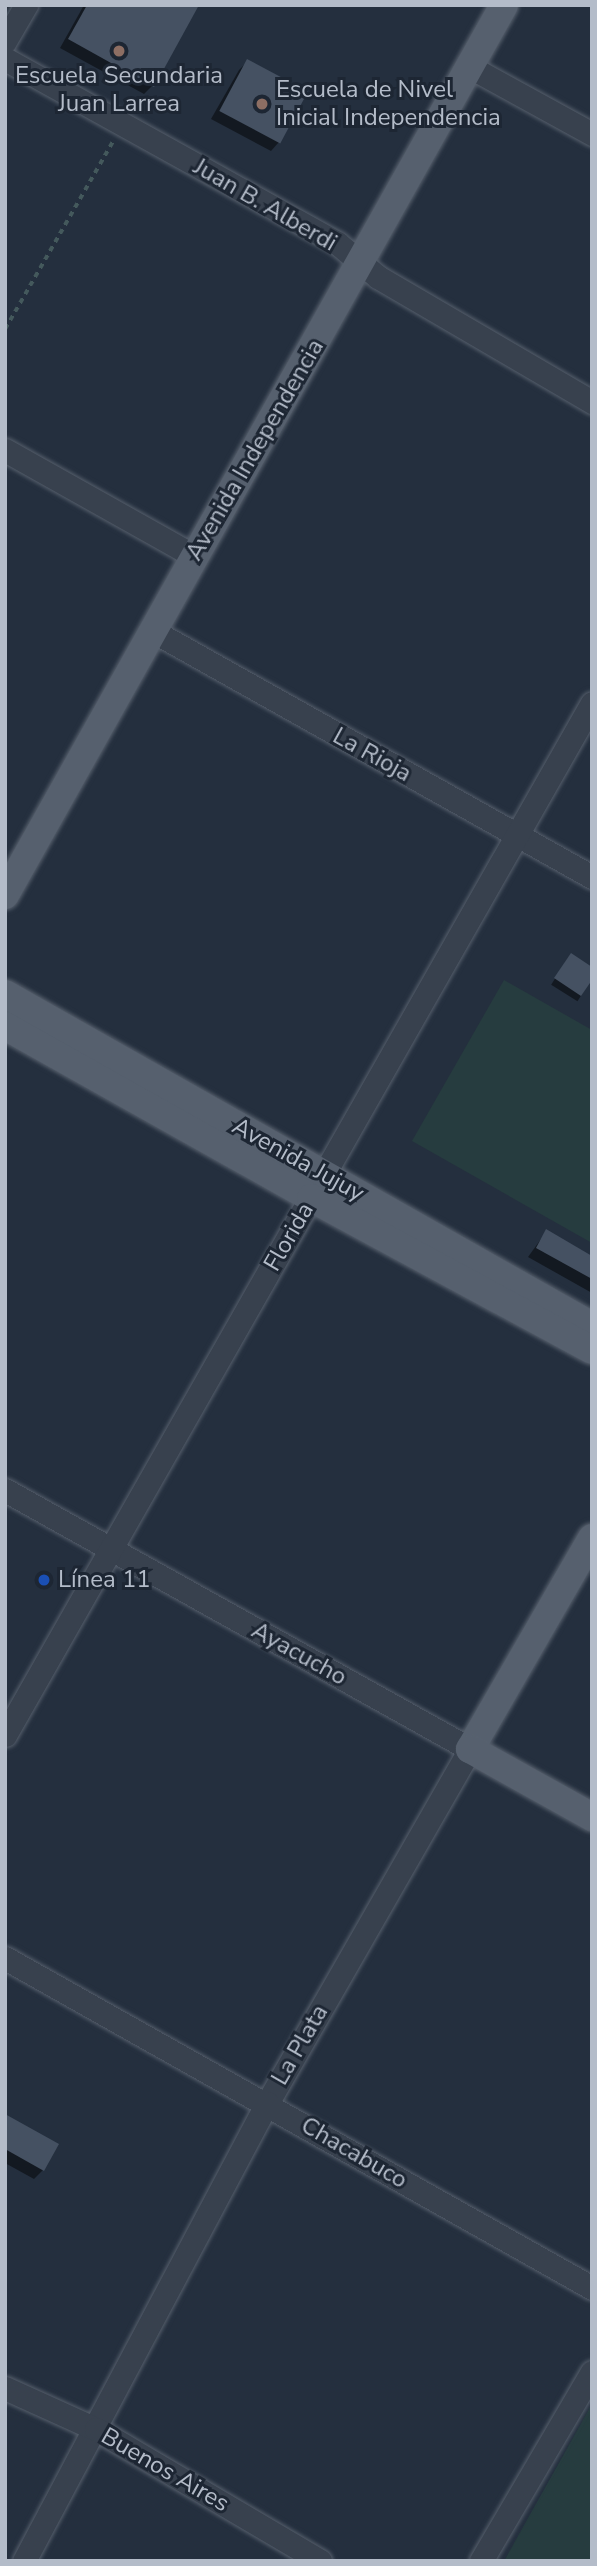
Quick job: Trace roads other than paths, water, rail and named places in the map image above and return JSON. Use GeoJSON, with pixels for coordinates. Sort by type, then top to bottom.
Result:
{"type":"FeatureCollection","features":[{"type":"Feature","properties":{"kind":"main road","name":"Avenida Independencia"},"geometry":{"type":"LineString","coordinates":[[5,895],[194,556],[472,68],[504,5]]}},
{"type":"Feature","properties":{"kind":"main road","name":"Avenida Jujuy"},"geometry":{"type":"LineString","coordinates":[[5,995],[317,1187],[592,1350]]}},
{"type":"Feature","properties":{"kind":"main road","name":"Avenida Jujuy"},"geometry":{"type":"LineString","coordinates":[[5,1026],[592,1326]]}},
{"type":"Feature","properties":{"kind":"main road","name":"La Plata"},"geometry":{"type":"LineString","coordinates":[[470,1749],[592,1538]]}},
{"type":"Feature","properties":{"kind":"main road","name":"Ayacucho"},"geometry":{"type":"LineString","coordinates":[[470,1749],[592,1817]]}},
{"type":"Feature","properties":{"kind":"street"},"geometry":{"type":"LineString","coordinates":[[5,41],[26,5]]}},
{"type":"Feature","properties":{"kind":"street","name":"Juan B. Alberdi"},"geometry":{"type":"LineString","coordinates":[[5,60],[337,243],[378,277],[592,402]]}},
{"type":"Feature","properties":{"kind":"street"},"geometry":{"type":"LineString","coordinates":[[472,68],[592,134]]}},
{"type":"Feature","properties":{"kind":"street"},"geometry":{"type":"LineString","coordinates":[[5,450],[194,556]]}},
{"type":"Feature","properties":{"kind":"street","name":"La Rioja"},"geometry":{"type":"LineString","coordinates":[[153,631],[592,877]]}},
{"type":"Feature","properties":{"kind":"street","name":"Florida"},"geometry":{"type":"LineString","coordinates":[[5,1735],[592,703]]}},
{"type":"Feature","properties":{"kind":"street","name":"Ayacucho"},"geometry":{"type":"LineString","coordinates":[[5,1490],[470,1749]]}},
{"type":"Feature","properties":{"kind":"street","name":"La Plata"},"geometry":{"type":"LineString","coordinates":[[24,2561],[267,2103],[470,1749]]}},
{"type":"Feature","properties":{"kind":"street","name":"Chacabuco"},"geometry":{"type":"LineString","coordinates":[[5,1958],[592,2288]]}},
{"type":"Feature","properties":{"kind":"street"},"geometry":{"type":"LineString","coordinates":[[481,2561],[592,2371]]}},
{"type":"Feature","properties":{"kind":"street","name":"Buenos Aires"},"geometry":{"type":"LineString","coordinates":[[5,2388],[96,2429],[320,2561]]}},
{"type":"Feature","properties":{"kind":"place","name":"Escuela Secundaria Juan Larrea"},"geometry":{"type":"Point","coordinates":[119,51]}},
{"type":"Feature","properties":{"kind":"place","name":"Escuela de Nivel Inicial Independencia"},"geometry":{"type":"Point","coordinates":[262,104]}},
{"type":"Feature","properties":{"kind":"place","name":"Línea 11"},"geometry":{"type":"Point","coordinates":[44,1580]}}]}
